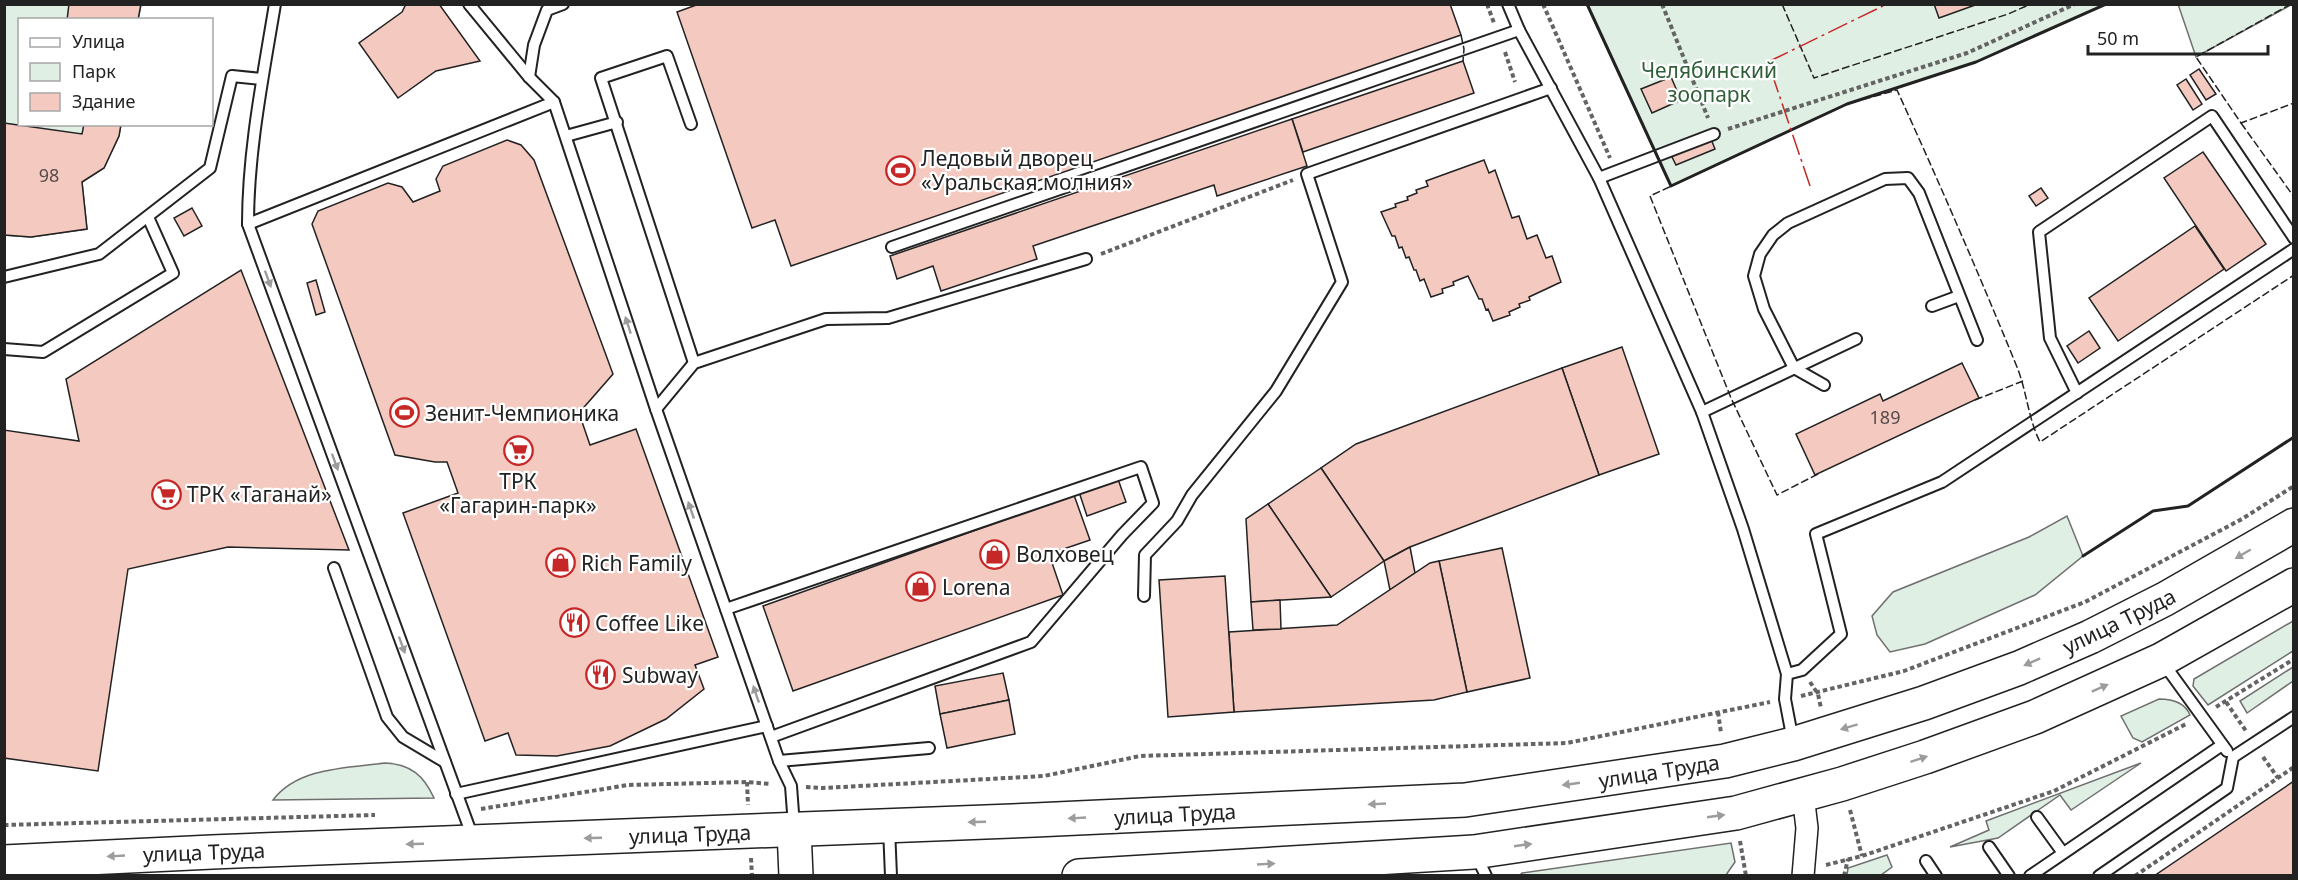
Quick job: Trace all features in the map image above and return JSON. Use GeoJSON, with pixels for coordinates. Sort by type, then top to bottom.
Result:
{"type":"FeatureCollection","features":[{"type":"Feature","properties":{"kind":"main road","name":"улица Труда"},"geometry":{"type":"LineString","coordinates":[[4,862],[200,852],[468,827],[794,830],[1465,800],[1699,765],[1793,744],[1972,686],[2079,641],[2165,599],[2294,525]]}},
{"type":"Feature","properties":{"kind":"main road"},"geometry":{"type":"LineString","coordinates":[[1079,876],[1480,864],[1736,813],[1803,795],[1979,738],[2044,712],[2161,660],[2294,585]]}},
{"type":"Feature","properties":{"kind":"main road"},"geometry":{"type":"LineString","coordinates":[[1793,744],[1803,795]]}},
{"type":"Feature","properties":{"kind":"main road"},"geometry":{"type":"LineString","coordinates":[[794,830],[796,876]]}},
{"type":"Feature","properties":{"kind":"street"},"geometry":{"type":"LineString","coordinates":[[1803,795],[1807,828],[1803,874]]}},
{"type":"Feature","properties":{"kind":"lane"},"geometry":{"type":"LineString","coordinates":[[275,4],[262,79],[248,192],[248,224],[468,827]]}},
{"type":"Feature","properties":{"kind":"lane"},"geometry":{"type":"LineString","coordinates":[[469,4],[529,77],[554,102],[656,409],[779,761],[791,786],[794,830]]}},
{"type":"Feature","properties":{"kind":"lane"},"geometry":{"type":"LineString","coordinates":[[529,77],[534,45],[547,10],[563,4]]}},
{"type":"Feature","properties":{"kind":"lane"},"geometry":{"type":"LineString","coordinates":[[1508,4],[1519,30],[1599,178],[1702,412],[1743,529],[1787,675],[1785,699],[1793,744]]}},
{"type":"Feature","properties":{"kind":"lane"},"geometry":{"type":"LineString","coordinates":[[892,247],[1519,30]]}},
{"type":"Feature","properties":{"kind":"lane"},"geometry":{"type":"LineString","coordinates":[[691,124],[667,56],[601,78],[694,363]]}},
{"type":"Feature","properties":{"kind":"lane"},"geometry":{"type":"LineString","coordinates":[[4,277],[99,255],[210,168],[232,76],[262,79]]}},
{"type":"Feature","properties":{"kind":"lane"},"geometry":{"type":"LineString","coordinates":[[1144,596],[1145,555],[1177,521],[1192,495],[1276,391],[1342,282],[1307,174],[1551,88]]}},
{"type":"Feature","properties":{"kind":"lane"},"geometry":{"type":"LineString","coordinates":[[248,224],[554,102]]}},
{"type":"Feature","properties":{"kind":"lane"},"geometry":{"type":"LineString","coordinates":[[2077,393],[2050,338],[2039,232],[2212,116],[2294,238]]}},
{"type":"Feature","properties":{"kind":"lane"},"geometry":{"type":"LineString","coordinates":[[566,136],[617,122]]}},
{"type":"Feature","properties":{"kind":"lane"},"geometry":{"type":"LineString","coordinates":[[1599,178],[1714,134]]}},
{"type":"Feature","properties":{"kind":"lane"},"geometry":{"type":"LineString","coordinates":[[1824,385],[1794,368],[1764,309],[1754,276],[1760,254],[1773,235],[1788,223],[1885,179],[1908,178],[1919,193],[1977,340]]}},
{"type":"Feature","properties":{"kind":"lane"},"geometry":{"type":"LineString","coordinates":[[4,349],[43,352],[173,273],[147,217]]}},
{"type":"Feature","properties":{"kind":"lane"},"geometry":{"type":"LineString","coordinates":[[1787,675],[1802,670],[1841,634],[1816,534],[1942,482],[2294,249]]}},
{"type":"Feature","properties":{"kind":"lane"},"geometry":{"type":"LineString","coordinates":[[656,409],[694,363],[826,319],[888,318],[1086,259]]}},
{"type":"Feature","properties":{"kind":"lane"},"geometry":{"type":"LineString","coordinates":[[1932,306],[1959,296]]}},
{"type":"Feature","properties":{"kind":"lane"},"geometry":{"type":"LineString","coordinates":[[1702,412],[1857,339]]}},
{"type":"Feature","properties":{"kind":"lane"},"geometry":{"type":"LineString","coordinates":[[726,609],[1141,467],[1153,503],[1122,535],[1031,642],[771,737]]}},
{"type":"Feature","properties":{"kind":"lane"},"geometry":{"type":"LineString","coordinates":[[334,568],[387,717],[403,737],[445,762]]}},
{"type":"Feature","properties":{"kind":"lane"},"geometry":{"type":"LineString","coordinates":[[2161,660],[2233,758]]}},
{"type":"Feature","properties":{"kind":"lane"},"geometry":{"type":"LineString","coordinates":[[2099,876],[2227,788],[2233,758],[2294,717]]}},
{"type":"Feature","properties":{"kind":"lane"},"geometry":{"type":"LineString","coordinates":[[456,794],[767,726]]}},
{"type":"Feature","properties":{"kind":"lane"},"geometry":{"type":"LineString","coordinates":[[2030,876],[2222,746]]}},
{"type":"Feature","properties":{"kind":"lane"},"geometry":{"type":"LineString","coordinates":[[779,761],[929,747]]}},
{"type":"Feature","properties":{"kind":"lane"},"geometry":{"type":"LineString","coordinates":[[2037,817],[2063,853]]}},
{"type":"Feature","properties":{"kind":"lane"},"geometry":{"type":"LineString","coordinates":[[888,825],[891,876]]}},
{"type":"Feature","properties":{"kind":"lane"},"geometry":{"type":"LineString","coordinates":[[1989,847],[2009,876]]}},
{"type":"Feature","properties":{"kind":"lane"},"geometry":{"type":"LineString","coordinates":[[1926,861],[1935,876]]}},
{"type":"Feature","properties":{"kind":"path"},"geometry":{"type":"LineString","coordinates":[[1662,4],[1714,134],[1967,53],[2075,4]]}},
{"type":"Feature","properties":{"kind":"path"},"geometry":{"type":"LineString","coordinates":[[1086,259],[1307,174]]}},
{"type":"Feature","properties":{"kind":"path"},"geometry":{"type":"LineString","coordinates":[[1818,694],[1904,671],[2085,602],[2242,519],[2294,486]]}},
{"type":"Feature","properties":{"kind":"path"},"geometry":{"type":"LineString","coordinates":[[1803,874],[2054,791],[2202,716],[2294,659]]}},
{"type":"Feature","properties":{"kind":"path"},"geometry":{"type":"LineString","coordinates":[[468,827],[628,785],[747,782],[823,788],[1044,776],[1140,756],[1567,743],[1718,712]]}},
{"type":"Feature","properties":{"kind":"path"},"geometry":{"type":"LineString","coordinates":[[2135,876],[2294,767]]}},
{"type":"Feature","properties":{"kind":"path"},"geometry":{"type":"LineString","coordinates":[[4,825],[381,815]]}},
{"type":"Feature","properties":{"kind":"path"},"geometry":{"type":"LineString","coordinates":[[1844,876],[1848,859]]}},
{"type":"Feature","properties":{"kind":"green space"},"geometry":{"type":"Polygon","coordinates":[[[2178,4],[2291,4],[2291,5],[2196,57],[2178,4]]]}},
{"type":"Feature","properties":{"kind":"green space"},"geometry":{"type":"Polygon","coordinates":[[[4,5],[141,5],[138,18],[18,18],[18,126],[121,126],[119,136],[104,168],[82,182],[87,229],[31,237],[5,235],[4,5]]]}},
{"type":"Feature","properties":{"kind":"green space","name":"Челябинский зоопарк"},"geometry":{"type":"Polygon","coordinates":[[[1587,5],[2106,5],[1976,62],[1847,104],[1671,186],[1587,5]]]}},
{"type":"Feature","properties":{"kind":"green space"},"geometry":{"type":"Polygon","coordinates":[[[2067,516],[2083,556],[2035,595],[1925,644],[1890,652],[1877,635],[1872,616],[1893,592],[2029,537],[2067,516]]]}},
{"type":"Feature","properties":{"kind":"green space"},"geometry":{"type":"Polygon","coordinates":[[[2293,621],[2293,651],[2208,705],[2193,686],[2194,679],[2293,621]]]}},
{"type":"Feature","properties":{"kind":"green space"},"geometry":{"type":"Polygon","coordinates":[[[2293,667],[2293,681],[2247,713],[2240,701],[2293,667]]]}},
{"type":"Feature","properties":{"kind":"green space"},"geometry":{"type":"Polygon","coordinates":[[[2159,699],[2178,702],[2190,715],[2142,742],[2133,738],[2121,716],[2159,699]]]}},
{"type":"Feature","properties":{"kind":"green space"},"geometry":{"type":"Polygon","coordinates":[[[385,763],[402,766],[416,773],[426,783],[434,798],[273,800],[283,789],[310,775],[340,768],[385,763]]]}},
{"type":"Feature","properties":{"kind":"green space"},"geometry":{"type":"Polygon","coordinates":[[[2141,763],[2071,810],[2060,795],[1998,838],[1950,847],[1989,830],[1986,821],[2141,763]]]}},
{"type":"Feature","properties":{"kind":"green space"},"geometry":{"type":"Polygon","coordinates":[[[1731,843],[1735,862],[1726,875],[1520,875],[1522,873],[1731,843]]]}},
{"type":"Feature","properties":{"kind":"green space"},"geometry":{"type":"Polygon","coordinates":[[[1887,855],[1892,867],[1881,875],[1847,875],[1848,868],[1887,855]]]}},
{"type":"Feature","properties":{"kind":"building"},"geometry":{"type":"Polygon","coordinates":[[[69,4],[141,4],[138,18],[67,18],[69,4]]]}},
{"type":"Feature","properties":{"kind":"building"},"geometry":{"type":"Polygon","coordinates":[[[406,4],[439,4],[480,61],[436,71],[398,98],[359,43],[402,12],[406,4]]]}},
{"type":"Feature","properties":{"kind":"building","name":"Ледовый дворец «Уральская молния»"},"geometry":{"type":"Polygon","coordinates":[[[699,4],[1450,4],[1461,35],[791,266],[775,220],[752,228],[677,12],[699,4]]]}},
{"type":"Feature","properties":{"kind":"building"},"geometry":{"type":"Polygon","coordinates":[[[1934,4],[1978,4],[1939,18],[1934,4]]]}},
{"type":"Feature","properties":{"kind":"building"},"geometry":{"type":"Polygon","coordinates":[[[1463,61],[1474,93],[1303,152],[1292,119],[1463,61]]]}},
{"type":"Feature","properties":{"kind":"building"},"geometry":{"type":"Polygon","coordinates":[[[2199,69],[2216,94],[2206,100],[2190,75],[2199,69]]]}},
{"type":"Feature","properties":{"kind":"building"},"geometry":{"type":"Polygon","coordinates":[[[1671,77],[1681,100],[1652,113],[1641,89],[1671,77]]]}},
{"type":"Feature","properties":{"kind":"building"},"geometry":{"type":"Polygon","coordinates":[[[2186,79],[2202,104],[2193,110],[2177,85],[2186,79]]]}},
{"type":"Feature","properties":{"kind":"building"},"geometry":{"type":"Polygon","coordinates":[[[1292,119],[1307,166],[1217,196],[1214,185],[1033,246],[1037,259],[941,291],[933,266],[897,279],[890,256],[1292,119]]]}},
{"type":"Feature","properties":{"kind":"building"},"geometry":{"type":"Polygon","coordinates":[[[4,123],[82,134],[84,126],[121,126],[119,136],[104,168],[82,182],[87,229],[31,237],[4,235],[4,123]]]}},
{"type":"Feature","properties":{"kind":"building"},"geometry":{"type":"Polygon","coordinates":[[[1711,139],[1715,149],[1676,165],[1671,155],[1711,139]]]}},
{"type":"Feature","properties":{"kind":"building","name":"ТРК «Гагарин-парк»"},"geometry":{"type":"Polygon","coordinates":[[[507,140],[521,145],[534,160],[613,374],[579,413],[590,445],[636,429],[718,657],[695,665],[704,689],[666,719],[610,746],[557,756],[516,755],[508,733],[485,741],[403,513],[458,493],[447,462],[395,455],[312,224],[318,211],[388,183],[402,187],[413,202],[440,191],[436,179],[443,166],[507,140]]]}},
{"type":"Feature","properties":{"kind":"building"},"geometry":{"type":"Polygon","coordinates":[[[2203,152],[2266,244],[2226,271],[2164,178],[2203,152]]]}},
{"type":"Feature","properties":{"kind":"building"},"geometry":{"type":"Polygon","coordinates":[[[1484,160],[1489,173],[1495,170],[1512,218],[1519,216],[1527,239],[1537,235],[1546,258],[1552,256],[1561,282],[1529,297],[1530,300],[1519,304],[1520,307],[1509,312],[1510,315],[1493,321],[1468,276],[1442,289],[1443,293],[1431,297],[1424,279],[1420,281],[1409,257],[1406,258],[1395,236],[1392,236],[1381,212],[1408,200],[1407,197],[1417,193],[1416,190],[1428,186],[1426,181],[1484,160]]]}},
{"type":"Feature","properties":{"kind":"building"},"geometry":{"type":"Polygon","coordinates":[[[2041,188],[2048,198],[2036,206],[2029,196],[2041,188]]]}},
{"type":"Feature","properties":{"kind":"building"},"geometry":{"type":"Polygon","coordinates":[[[192,208],[202,226],[184,236],[174,218],[192,208]]]}},
{"type":"Feature","properties":{"kind":"building"},"geometry":{"type":"Polygon","coordinates":[[[2195,226],[2224,269],[2118,341],[2089,298],[2195,226]]]}},
{"type":"Feature","properties":{"kind":"building","name":"ТРК «Таганай»"},"geometry":{"type":"Polygon","coordinates":[[[241,270],[349,550],[228,547],[128,569],[98,771],[4,758],[4,430],[79,441],[66,379],[241,270]]]}},
{"type":"Feature","properties":{"kind":"building"},"geometry":{"type":"Polygon","coordinates":[[[316,280],[325,312],[316,315],[307,283],[316,280]]]}},
{"type":"Feature","properties":{"kind":"building"},"geometry":{"type":"Polygon","coordinates":[[[2089,331],[2100,348],[2078,363],[2067,346],[2089,331]]]}},
{"type":"Feature","properties":{"kind":"building"},"geometry":{"type":"Polygon","coordinates":[[[1622,347],[1659,454],[1599,475],[1562,368],[1622,347]]]}},
{"type":"Feature","properties":{"kind":"building"},"geometry":{"type":"Polygon","coordinates":[[[1962,363],[1979,398],[1815,475],[1796,434],[1880,394],[1883,401],[1962,363]]]}},
{"type":"Feature","properties":{"kind":"building"},"geometry":{"type":"Polygon","coordinates":[[[1562,368],[1599,475],[1410,547],[1384,561],[1321,468],[1356,444],[1562,368]]]}},
{"type":"Feature","properties":{"kind":"building"},"geometry":{"type":"Polygon","coordinates":[[[1321,468],[1384,561],[1331,597],[1268,504],[1321,468]]]}},
{"type":"Feature","properties":{"kind":"building"},"geometry":{"type":"Polygon","coordinates":[[[1118,479],[1126,502],[1087,516],[1079,492],[1118,479]]]}},
{"type":"Feature","properties":{"kind":"building"},"geometry":{"type":"Polygon","coordinates":[[[1074,495],[1090,540],[1049,554],[1063,595],[793,691],[763,606],[1074,495]]]}},
{"type":"Feature","properties":{"kind":"building"},"geometry":{"type":"Polygon","coordinates":[[[1268,504],[1331,597],[1251,602],[1246,519],[1268,504]]]}},
{"type":"Feature","properties":{"kind":"building"},"geometry":{"type":"Polygon","coordinates":[[[1410,547],[1415,573],[1390,590],[1384,561],[1410,547]]]}},
{"type":"Feature","properties":{"kind":"building"},"geometry":{"type":"Polygon","coordinates":[[[1502,548],[1530,678],[1467,692],[1439,561],[1502,548]]]}},
{"type":"Feature","properties":{"kind":"building"},"geometry":{"type":"Polygon","coordinates":[[[1439,561],[1467,692],[1434,700],[1234,712],[1229,632],[1337,625],[1430,563],[1439,561]]]}},
{"type":"Feature","properties":{"kind":"building"},"geometry":{"type":"Polygon","coordinates":[[[1225,576],[1234,712],[1168,717],[1159,580],[1225,576]]]}},
{"type":"Feature","properties":{"kind":"building"},"geometry":{"type":"Polygon","coordinates":[[[1280,600],[1281,629],[1253,630],[1251,602],[1280,600]]]}},
{"type":"Feature","properties":{"kind":"building"},"geometry":{"type":"Polygon","coordinates":[[[1003,673],[1009,700],[940,714],[935,686],[1003,673]]]}},
{"type":"Feature","properties":{"kind":"building"},"geometry":{"type":"Polygon","coordinates":[[[1009,700],[1015,734],[947,748],[940,714],[1009,700]]]}},
{"type":"Feature","properties":{"kind":"building"},"geometry":{"type":"Polygon","coordinates":[[[2294,781],[2294,876],[2154,876],[2294,781]]]}},
{"type":"Feature","properties":{"kind":"fence"},"geometry":{"type":"LineString","coordinates":[[1782,4],[1814,78],[2008,14],[2031,4]]}},
{"type":"Feature","properties":{"kind":"fence"},"geometry":{"type":"LineString","coordinates":[[2291,4],[2196,57],[2241,123],[2294,103]]}},
{"type":"Feature","properties":{"kind":"fence"},"geometry":{"type":"LineString","coordinates":[[1461,35],[1464,49],[1463,61]]}},
{"type":"Feature","properties":{"kind":"fence"},"geometry":{"type":"LineString","coordinates":[[1818,474],[1777,495],[1731,398],[1650,196],[1847,104],[1897,90],[2017,367],[2040,442],[2294,275]]}},
{"type":"Feature","properties":{"kind":"fence"},"geometry":{"type":"LineString","coordinates":[[2241,123],[2294,197]]}},
{"type":"Feature","properties":{"kind":"fence"},"geometry":{"type":"LineString","coordinates":[[1975,400],[2023,381]]}},
{"type":"Feature","properties":{"kind":"wall"},"geometry":{"type":"LineString","coordinates":[[1587,4],[1671,186],[1847,104],[1976,62],[2106,4]]}},
{"type":"Feature","properties":{"kind":"wall"},"geometry":{"type":"LineString","coordinates":[[2083,556],[2153,511],[2188,506],[2294,437]]}},
{"type":"Feature","properties":{"kind":"power"},"geometry":{"type":"LineString","coordinates":[[1810,186],[1768,62],[1887,4]]}},
{"type":"Feature","properties":{"kind":"place","name":"Ледовый дворец «Уральская молния»"},"geometry":{"type":"Point","coordinates":[900,170]}},
{"type":"Feature","properties":{"kind":"place","name":"Зенит-Чемпионика"},"geometry":{"type":"Point","coordinates":[404,413]}},
{"type":"Feature","properties":{"kind":"place","name":"ТРК «Гагарин-парк»"},"geometry":{"type":"Point","coordinates":[518,450]}},
{"type":"Feature","properties":{"kind":"place","name":"ТРК «Таганай»"},"geometry":{"type":"Point","coordinates":[166,494]}},
{"type":"Feature","properties":{"kind":"place","name":"Волховец"},"geometry":{"type":"Point","coordinates":[995,554]}},
{"type":"Feature","properties":{"kind":"place","name":"Rich Family"},"geometry":{"type":"Point","coordinates":[560,563]}},
{"type":"Feature","properties":{"kind":"place","name":"Lorena"},"geometry":{"type":"Point","coordinates":[921,587]}},
{"type":"Feature","properties":{"kind":"place","name":"Coffee Like"},"geometry":{"type":"Point","coordinates":[574,623]}},
{"type":"Feature","properties":{"kind":"place","name":"Subway"},"geometry":{"type":"Point","coordinates":[601,675]}}]}
